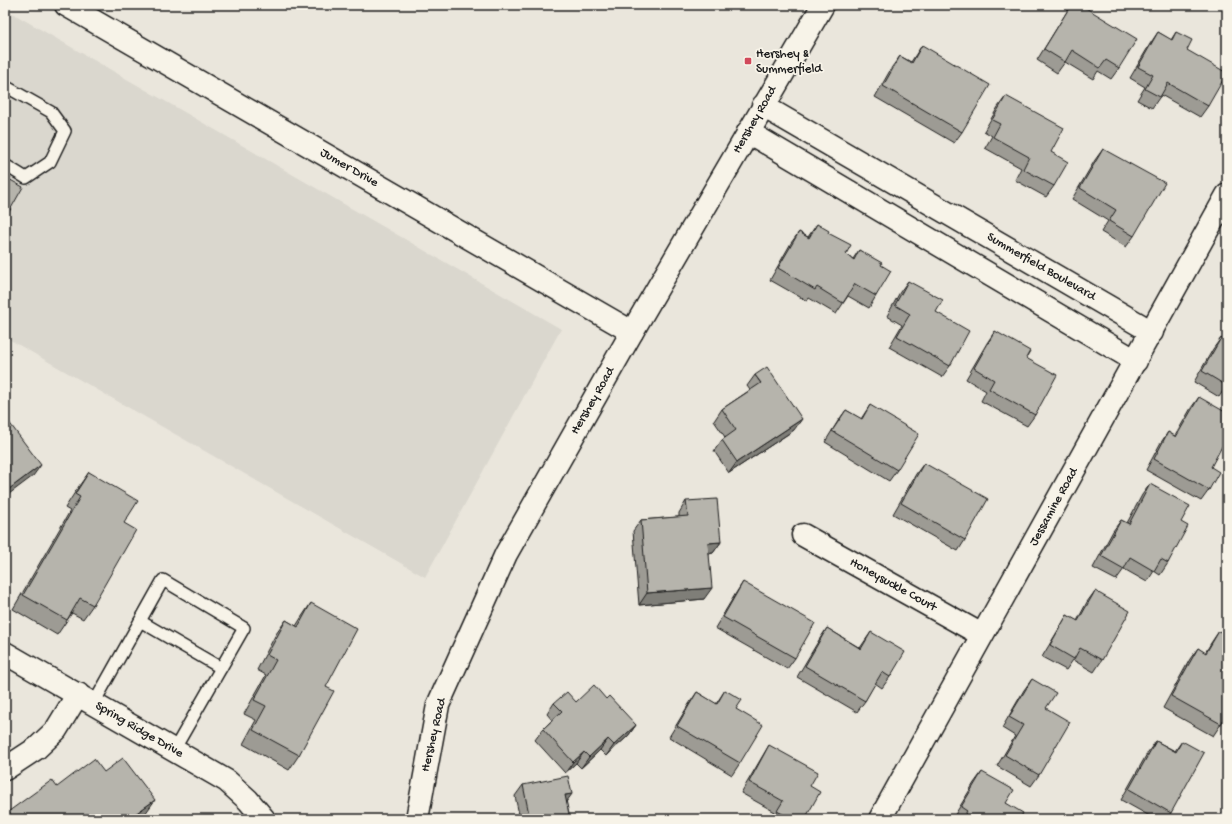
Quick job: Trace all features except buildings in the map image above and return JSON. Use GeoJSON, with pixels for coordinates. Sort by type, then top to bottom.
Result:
{"type":"FeatureCollection","features":[{"type":"Feature","properties":{"kind":"street","name":"Jumer Drive"},"geometry":{"type":"LineString","coordinates":[[66,5],[632,332]]}},
{"type":"Feature","properties":{"kind":"street","name":"Hershey Road"},"geometry":{"type":"LineString","coordinates":[[416,819],[438,705],[506,554],[632,332],[823,5]]}},
{"type":"Feature","properties":{"kind":"street","name":"Summerfield Boulevard"},"geometry":{"type":"LineString","coordinates":[[763,106],[1152,332]]}},
{"type":"Feature","properties":{"kind":"street"},"geometry":{"type":"LineString","coordinates":[[748,132],[1136,360]]}},
{"type":"Feature","properties":{"kind":"street","name":"Jessamine Road"},"geometry":{"type":"LineString","coordinates":[[880,819],[1227,195]]}},
{"type":"Feature","properties":{"kind":"street"},"geometry":{"type":"LineString","coordinates":[[915,230],[931,203]]}},
{"type":"Feature","properties":{"kind":"street","name":"Honeysuckle Court"},"geometry":{"type":"LineString","coordinates":[[803,535],[982,635]]}},
{"type":"Feature","properties":{"kind":"street","name":"Spring Ridge Drive"},"geometry":{"type":"LineString","coordinates":[[5,653],[227,780],[248,800],[264,819]]}},
{"type":"Feature","properties":{"kind":"street"},"geometry":{"type":"LineString","coordinates":[[5,769],[37,748],[86,698]]}},
{"type":"Feature","properties":{"kind":"lane"},"geometry":{"type":"LineString","coordinates":[[5,86],[51,112],[65,131],[50,162],[26,178],[5,165]]}},
{"type":"Feature","properties":{"kind":"lane"},"geometry":{"type":"LineString","coordinates":[[86,698],[140,621],[163,580],[244,628],[174,750]]}},
{"type":"Feature","properties":{"kind":"lane"},"geometry":{"type":"LineString","coordinates":[[140,621],[221,668]]}},
{"type":"Feature","properties":{"kind":"shaded area"},"geometry":{"type":"Polygon","coordinates":[[[5,9],[561,329],[425,577],[5,337],[5,9]]]}},
{"type":"Feature","properties":{"kind":"place","name":"Hershey & Summerfield"},"geometry":{"type":"Point","coordinates":[748,61]}}]}
